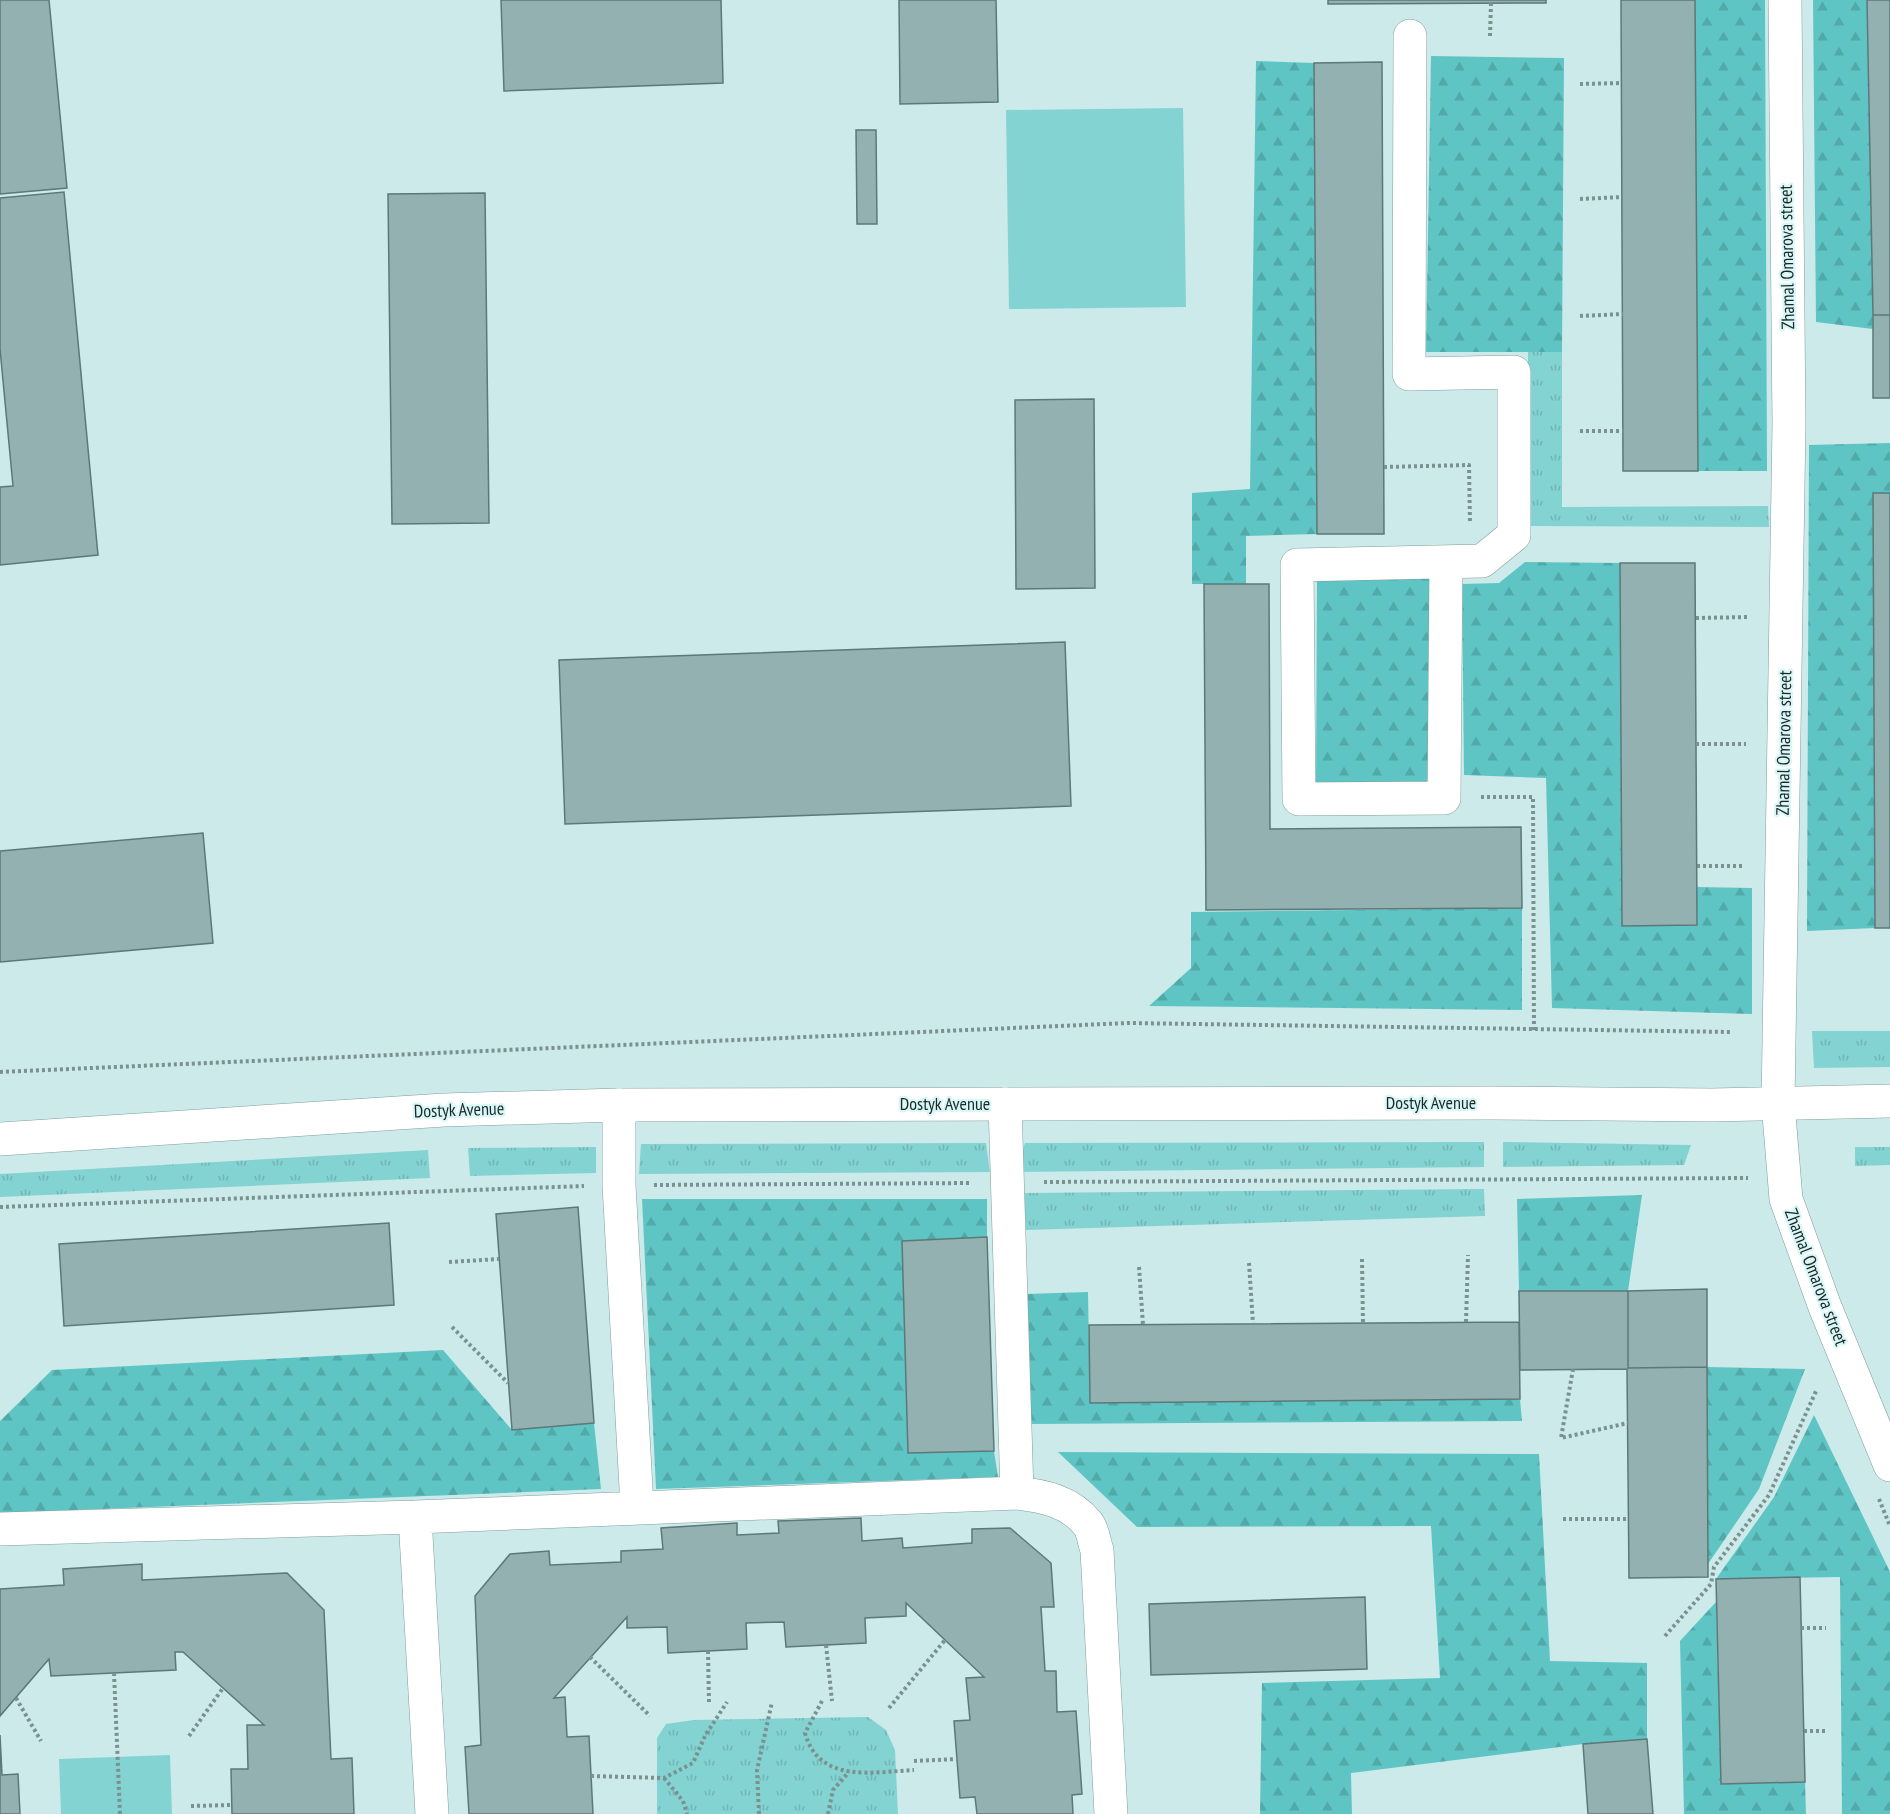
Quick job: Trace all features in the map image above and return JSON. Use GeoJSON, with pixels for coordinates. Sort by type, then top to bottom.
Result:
{"type":"FeatureCollection","features":[{"type":"Feature","properties":{"kind":"main road","name":"Zhamal Omarova street"},"geometry":{"type":"LineString","coordinates":[[1785,0],[1789,424],[1778,1103],[1786,1199],[1825,1306],[1890,1465]]}},
{"type":"Feature","properties":{"kind":"main road"},"geometry":{"type":"LineString","coordinates":[[1410,36],[1409,374],[1514,372],[1514,535],[1482,561],[1297,565],[1299,799],[1444,798],[1458,562]]}},
{"type":"Feature","properties":{"kind":"main road","name":"Dostyk Avenue"},"geometry":{"type":"LineString","coordinates":[[0,1139],[444,1110],[619,1105],[1493,1103],[1712,1105],[1890,1101]]}},
{"type":"Feature","properties":{"kind":"main road"},"geometry":{"type":"LineString","coordinates":[[1005,1104],[1017,1493]]}},
{"type":"Feature","properties":{"kind":"main road"},"geometry":{"type":"LineString","coordinates":[[619,1105],[619,1185],[637,1506]]}},
{"type":"Feature","properties":{"kind":"main road"},"geometry":{"type":"LineString","coordinates":[[0,1529],[415,1517],[637,1506],[1017,1493],[1047,1497],[1072,1509],[1089,1525],[1097,1550],[1111,1814]]}},
{"type":"Feature","properties":{"kind":"main road"},"geometry":{"type":"LineString","coordinates":[[415,1517],[432,1814]]}},
{"type":"Feature","properties":{"kind":"path"},"geometry":{"type":"LineString","coordinates":[[1491,3],[1491,36]]}},
{"type":"Feature","properties":{"kind":"path"},"geometry":{"type":"LineString","coordinates":[[1580,84],[1622,83]]}},
{"type":"Feature","properties":{"kind":"path"},"geometry":{"type":"LineString","coordinates":[[1580,199],[1622,197]]}},
{"type":"Feature","properties":{"kind":"path"},"geometry":{"type":"LineString","coordinates":[[1580,316],[1623,314]]}},
{"type":"Feature","properties":{"kind":"path"},"geometry":{"type":"LineString","coordinates":[[1580,431],[1623,431]]}},
{"type":"Feature","properties":{"kind":"path"},"geometry":{"type":"LineString","coordinates":[[1384,467],[1468,465],[1458,562]]}},
{"type":"Feature","properties":{"kind":"path"},"geometry":{"type":"LineString","coordinates":[[1696,618],[1786,616]]}},
{"type":"Feature","properties":{"kind":"path"},"geometry":{"type":"LineString","coordinates":[[1696,744],[1784,743]]}},
{"type":"Feature","properties":{"kind":"path"},"geometry":{"type":"LineString","coordinates":[[1444,798],[1533,796],[1534,1029]]}},
{"type":"Feature","properties":{"kind":"path"},"geometry":{"type":"LineString","coordinates":[[1697,866],[1782,867]]}},
{"type":"Feature","properties":{"kind":"path"},"geometry":{"type":"LineString","coordinates":[[0,1072],[1128,1023],[1732,1032]]}},
{"type":"Feature","properties":{"kind":"path"},"geometry":{"type":"LineString","coordinates":[[0,1207],[619,1185],[1748,1178]]}},
{"type":"Feature","properties":{"kind":"path"},"geometry":{"type":"LineString","coordinates":[[1466,1322],[1468,1255]]}},
{"type":"Feature","properties":{"kind":"path"},"geometry":{"type":"LineString","coordinates":[[449,1262],[499,1259]]}},
{"type":"Feature","properties":{"kind":"path"},"geometry":{"type":"LineString","coordinates":[[1362,1259],[1363,1323]]}},
{"type":"Feature","properties":{"kind":"path"},"geometry":{"type":"LineString","coordinates":[[1249,1263],[1253,1324]]}},
{"type":"Feature","properties":{"kind":"path"},"geometry":{"type":"LineString","coordinates":[[1139,1267],[1143,1325]]}},
{"type":"Feature","properties":{"kind":"path"},"geometry":{"type":"LineString","coordinates":[[452,1327],[508,1383]]}},
{"type":"Feature","properties":{"kind":"path"},"geometry":{"type":"LineString","coordinates":[[1573,1369],[1561,1438],[1628,1423]]}},
{"type":"Feature","properties":{"kind":"path"},"geometry":{"type":"LineString","coordinates":[[1665,1636],[1711,1584],[1714,1566],[1769,1495],[1822,1379]]}},
{"type":"Feature","properties":{"kind":"path"},"geometry":{"type":"LineString","coordinates":[[1563,1519],[1629,1519]]}},
{"type":"Feature","properties":{"kind":"path"},"geometry":{"type":"LineString","coordinates":[[1801,1628],[1826,1628]]}},
{"type":"Feature","properties":{"kind":"path"},"geometry":{"type":"LineString","coordinates":[[889,1708],[945,1640]]}},
{"type":"Feature","properties":{"kind":"path"},"geometry":{"type":"LineString","coordinates":[[826,1645],[832,1701]]}},
{"type":"Feature","properties":{"kind":"path"},"geometry":{"type":"LineString","coordinates":[[708,1651],[708,1703]]}},
{"type":"Feature","properties":{"kind":"path"},"geometry":{"type":"LineString","coordinates":[[590,1657],[650,1716]]}},
{"type":"Feature","properties":{"kind":"path"},"geometry":{"type":"LineString","coordinates":[[114,1673],[120,1814]]}},
{"type":"Feature","properties":{"kind":"path"},"geometry":{"type":"LineString","coordinates":[[189,1736],[224,1688]]}},
{"type":"Feature","properties":{"kind":"path"},"geometry":{"type":"LineString","coordinates":[[16,1698],[41,1741]]}},
{"type":"Feature","properties":{"kind":"path"},"geometry":{"type":"LineString","coordinates":[[822,1701],[805,1733],[809,1747],[823,1762],[849,1773],[914,1770]]}},
{"type":"Feature","properties":{"kind":"path"},"geometry":{"type":"LineString","coordinates":[[591,1776],[664,1778],[693,1763],[705,1736],[728,1702]]}},
{"type":"Feature","properties":{"kind":"path"},"geometry":{"type":"LineString","coordinates":[[759,1814],[757,1770],[772,1702]]}},
{"type":"Feature","properties":{"kind":"path"},"geometry":{"type":"LineString","coordinates":[[1804,1731],[1826,1731]]}},
{"type":"Feature","properties":{"kind":"path"},"geometry":{"type":"LineString","coordinates":[[914,1761],[957,1759]]}},
{"type":"Feature","properties":{"kind":"path"},"geometry":{"type":"LineString","coordinates":[[828,1814],[833,1790],[849,1773]]}},
{"type":"Feature","properties":{"kind":"path"},"geometry":{"type":"LineString","coordinates":[[664,1778],[683,1801],[687,1814]]}},
{"type":"Feature","properties":{"kind":"path"},"geometry":{"type":"LineString","coordinates":[[191,1806],[232,1805]]}},
{"type":"Feature","properties":{"kind":"green space"},"geometry":{"type":"Polygon","coordinates":[[[1695,0],[1765,0],[1767,471],[1698,471],[1695,0]]]}},
{"type":"Feature","properties":{"kind":"green space"},"geometry":{"type":"Polygon","coordinates":[[[1813,0],[1867,0],[1873,329],[1816,322],[1813,0]]]}},
{"type":"Feature","properties":{"kind":"green space"},"geometry":{"type":"Polygon","coordinates":[[[1431,56],[1564,58],[1562,352],[1426,352],[1431,56]]]}},
{"type":"Feature","properties":{"kind":"green space"},"geometry":{"type":"Polygon","coordinates":[[[1256,61],[1314,63],[1317,534],[1246,536],[1246,584],[1192,584],[1192,493],[1250,489],[1256,61]]]}},
{"type":"Feature","properties":{"kind":"green space"},"geometry":{"type":"Polygon","coordinates":[[[1183,108],[1186,307],[1009,309],[1006,110],[1183,108]]]}},
{"type":"Feature","properties":{"kind":"green space"},"geometry":{"type":"Polygon","coordinates":[[[1528,352],[1562,352],[1562,507],[1768,506],[1769,527],[1528,526],[1528,352]]]}},
{"type":"Feature","properties":{"kind":"green space"},"geometry":{"type":"Polygon","coordinates":[[[1890,443],[1890,493],[1873,493],[1875,928],[1807,931],[1809,445],[1890,443]]]}},
{"type":"Feature","properties":{"kind":"green space"},"geometry":{"type":"Polygon","coordinates":[[[1525,562],[1620,563],[1622,925],[1697,925],[1697,887],[1752,888],[1752,1014],[1552,1008],[1546,778],[1464,775],[1462,584],[1499,583],[1525,562]]]}},
{"type":"Feature","properties":{"kind":"green space"},"geometry":{"type":"Polygon","coordinates":[[[1317,579],[1431,579],[1428,784],[1316,782],[1317,579]]]}},
{"type":"Feature","properties":{"kind":"green space"},"geometry":{"type":"Polygon","coordinates":[[[1522,908],[1522,1010],[1149,1006],[1191,968],[1191,912],[1522,908]]]}},
{"type":"Feature","properties":{"kind":"green space"},"geometry":{"type":"Polygon","coordinates":[[[1812,1031],[1890,1031],[1890,1067],[1814,1068],[1812,1031]]]}},
{"type":"Feature","properties":{"kind":"green space"},"geometry":{"type":"Polygon","coordinates":[[[1484,1142],[1484,1167],[1016,1172],[1025,1143],[1484,1142]]]}},
{"type":"Feature","properties":{"kind":"green space"},"geometry":{"type":"Polygon","coordinates":[[[1503,1142],[1691,1145],[1684,1165],[1503,1167],[1503,1142]]]}},
{"type":"Feature","properties":{"kind":"green space"},"geometry":{"type":"Polygon","coordinates":[[[986,1143],[990,1172],[639,1174],[641,1144],[986,1143]]]}},
{"type":"Feature","properties":{"kind":"green space"},"geometry":{"type":"Polygon","coordinates":[[[596,1147],[596,1173],[470,1176],[468,1148],[596,1147]]]}},
{"type":"Feature","properties":{"kind":"green space"},"geometry":{"type":"Polygon","coordinates":[[[1855,1147],[1890,1147],[1890,1165],[1855,1166],[1855,1147]]]}},
{"type":"Feature","properties":{"kind":"green space"},"geometry":{"type":"Polygon","coordinates":[[[428,1150],[430,1178],[0,1197],[0,1174],[428,1150]]]}},
{"type":"Feature","properties":{"kind":"green space"},"geometry":{"type":"Polygon","coordinates":[[[1484,1189],[1485,1216],[1026,1230],[1024,1193],[1484,1189]]]}},
{"type":"Feature","properties":{"kind":"green space"},"geometry":{"type":"Polygon","coordinates":[[[1642,1195],[1628,1291],[1519,1291],[1517,1199],[1642,1195]]]}},
{"type":"Feature","properties":{"kind":"green space"},"geometry":{"type":"Polygon","coordinates":[[[642,1199],[987,1199],[987,1237],[902,1241],[908,1453],[994,1451],[998,1477],[656,1489],[642,1199]]]}},
{"type":"Feature","properties":{"kind":"green space"},"geometry":{"type":"Polygon","coordinates":[[[1088,1292],[1090,1403],[1520,1399],[1522,1421],[1029,1424],[1026,1294],[1088,1292]]]}},
{"type":"Feature","properties":{"kind":"green space"},"geometry":{"type":"Polygon","coordinates":[[[443,1350],[512,1430],[594,1423],[601,1489],[0,1513],[0,1421],[52,1370],[443,1350]]]}},
{"type":"Feature","properties":{"kind":"green space"},"geometry":{"type":"Polygon","coordinates":[[[1707,1367],[1805,1369],[1759,1489],[1708,1564],[1707,1367]]]}},
{"type":"Feature","properties":{"kind":"green space"},"geometry":{"type":"Polygon","coordinates":[[[1814,1415],[1890,1572],[1890,1814],[1842,1814],[1840,1577],[1716,1579],[1774,1497],[1814,1415]]]}},
{"type":"Feature","properties":{"kind":"green space"},"geometry":{"type":"Polygon","coordinates":[[[1058,1452],[1539,1454],[1550,1661],[1647,1663],[1647,1739],[1583,1744],[1351,1773],[1352,1814],[1260,1814],[1262,1683],[1440,1678],[1431,1526],[1137,1527],[1058,1452]]]}},
{"type":"Feature","properties":{"kind":"green space"},"geometry":{"type":"Polygon","coordinates":[[[1716,1602],[1721,1784],[1805,1782],[1806,1814],[1684,1814],[1680,1641],[1716,1602]]]}},
{"type":"Feature","properties":{"kind":"green space"},"geometry":{"type":"Polygon","coordinates":[[[868,1717],[886,1730],[895,1750],[898,1814],[657,1814],[657,1738],[666,1724],[694,1720],[868,1717]]]}},
{"type":"Feature","properties":{"kind":"green space"},"geometry":{"type":"Polygon","coordinates":[[[170,1755],[172,1814],[61,1814],[59,1759],[170,1755]]]}},
{"type":"Feature","properties":{"kind":"building"},"geometry":{"type":"Polygon","coordinates":[[[0,0],[49,0],[67,188],[0,194],[0,0]]]}},
{"type":"Feature","properties":{"kind":"building"},"geometry":{"type":"Polygon","coordinates":[[[501,0],[721,0],[723,83],[504,91],[501,0]]]}},
{"type":"Feature","properties":{"kind":"building"},"geometry":{"type":"Polygon","coordinates":[[[899,0],[996,0],[998,102],[900,104],[899,0]]]}},
{"type":"Feature","properties":{"kind":"building"},"geometry":{"type":"Polygon","coordinates":[[[1328,0],[1546,0],[1546,3],[1328,4],[1328,0]]]}},
{"type":"Feature","properties":{"kind":"building"},"geometry":{"type":"Polygon","coordinates":[[[1621,0],[1695,0],[1698,471],[1623,471],[1621,0]]]}},
{"type":"Feature","properties":{"kind":"building"},"geometry":{"type":"Polygon","coordinates":[[[1867,0],[1890,0],[1890,315],[1873,315],[1867,0]]]}},
{"type":"Feature","properties":{"kind":"building"},"geometry":{"type":"Polygon","coordinates":[[[1382,62],[1384,534],[1317,534],[1314,63],[1382,62]]]}},
{"type":"Feature","properties":{"kind":"building"},"geometry":{"type":"Polygon","coordinates":[[[856,130],[876,130],[877,224],[857,224],[856,130]]]}},
{"type":"Feature","properties":{"kind":"building"},"geometry":{"type":"Polygon","coordinates":[[[64,192],[98,555],[0,565],[0,487],[13,486],[0,349],[0,198],[64,192]]]}},
{"type":"Feature","properties":{"kind":"building"},"geometry":{"type":"Polygon","coordinates":[[[485,193],[489,523],[392,524],[388,194],[485,193]]]}},
{"type":"Feature","properties":{"kind":"building"},"geometry":{"type":"Polygon","coordinates":[[[1873,315],[1890,315],[1890,398],[1873,398],[1873,315]]]}},
{"type":"Feature","properties":{"kind":"building"},"geometry":{"type":"Polygon","coordinates":[[[1094,399],[1095,588],[1016,589],[1015,400],[1094,399]]]}},
{"type":"Feature","properties":{"kind":"building"},"geometry":{"type":"Polygon","coordinates":[[[1873,493],[1890,493],[1890,928],[1875,928],[1873,493]]]}},
{"type":"Feature","properties":{"kind":"building"},"geometry":{"type":"Polygon","coordinates":[[[1620,563],[1695,563],[1697,925],[1622,926],[1620,563]]]}},
{"type":"Feature","properties":{"kind":"building"},"geometry":{"type":"Polygon","coordinates":[[[1204,584],[1269,584],[1270,829],[1521,827],[1522,908],[1206,910],[1204,584]]]}},
{"type":"Feature","properties":{"kind":"building"},"geometry":{"type":"Polygon","coordinates":[[[1065,642],[1071,806],[565,824],[559,660],[1065,642]]]}},
{"type":"Feature","properties":{"kind":"building"},"geometry":{"type":"Polygon","coordinates":[[[203,833],[213,943],[0,962],[0,851],[203,833]]]}},
{"type":"Feature","properties":{"kind":"building"},"geometry":{"type":"Polygon","coordinates":[[[578,1207],[594,1423],[512,1430],[496,1214],[578,1207]]]}},
{"type":"Feature","properties":{"kind":"building"},"geometry":{"type":"Polygon","coordinates":[[[389,1223],[394,1305],[64,1326],[59,1244],[389,1223]]]}},
{"type":"Feature","properties":{"kind":"building"},"geometry":{"type":"Polygon","coordinates":[[[987,1237],[994,1451],[908,1453],[902,1241],[987,1237]]]}},
{"type":"Feature","properties":{"kind":"building"},"geometry":{"type":"Polygon","coordinates":[[[1707,1289],[1707,1367],[1628,1368],[1628,1291],[1707,1289]]]}},
{"type":"Feature","properties":{"kind":"building"},"geometry":{"type":"Polygon","coordinates":[[[1519,1291],[1628,1291],[1628,1368],[1707,1367],[1708,1577],[1629,1578],[1627,1369],[1520,1370],[1519,1291]]]}},
{"type":"Feature","properties":{"kind":"building"},"geometry":{"type":"Polygon","coordinates":[[[1519,1322],[1520,1399],[1090,1403],[1089,1325],[1519,1322]]]}},
{"type":"Feature","properties":{"kind":"building"},"geometry":{"type":"Polygon","coordinates":[[[861,1518],[862,1541],[902,1538],[903,1548],[972,1543],[972,1529],[1010,1528],[1051,1563],[1054,1607],[1041,1607],[1045,1671],[1056,1671],[1057,1712],[1076,1711],[1082,1794],[1072,1795],[1073,1814],[977,1814],[975,1797],[960,1798],[954,1721],[970,1720],[966,1678],[984,1677],[906,1603],[906,1616],[865,1618],[866,1643],[786,1647],[784,1622],[746,1623],[747,1649],[668,1653],[667,1627],[627,1628],[627,1617],[554,1698],[565,1697],[567,1737],[589,1736],[593,1814],[469,1814],[465,1747],[481,1745],[475,1596],[510,1554],[549,1551],[550,1565],[621,1562],[621,1551],[663,1549],[661,1528],[737,1523],[737,1535],[779,1533],[778,1521],[861,1518]]]}},
{"type":"Feature","properties":{"kind":"building"},"geometry":{"type":"Polygon","coordinates":[[[142,1564],[142,1580],[287,1573],[324,1610],[331,1759],[352,1758],[354,1814],[232,1814],[231,1769],[248,1769],[247,1725],[264,1725],[183,1652],[175,1652],[176,1670],[51,1676],[49,1659],[0,1716],[0,1589],[64,1585],[63,1569],[142,1564]]]}},
{"type":"Feature","properties":{"kind":"building"},"geometry":{"type":"Polygon","coordinates":[[[1800,1577],[1805,1782],[1721,1784],[1716,1579],[1800,1577]]]}},
{"type":"Feature","properties":{"kind":"building"},"geometry":{"type":"Polygon","coordinates":[[[1365,1597],[1367,1669],[1151,1675],[1149,1604],[1365,1597]]]}},
{"type":"Feature","properties":{"kind":"building"},"geometry":{"type":"Polygon","coordinates":[[[0,1735],[2,1775],[18,1774],[20,1814],[0,1814],[0,1735]]]}},
{"type":"Feature","properties":{"kind":"building"},"geometry":{"type":"Polygon","coordinates":[[[1647,1739],[1653,1814],[1588,1814],[1583,1744],[1647,1739]]]}}]}
